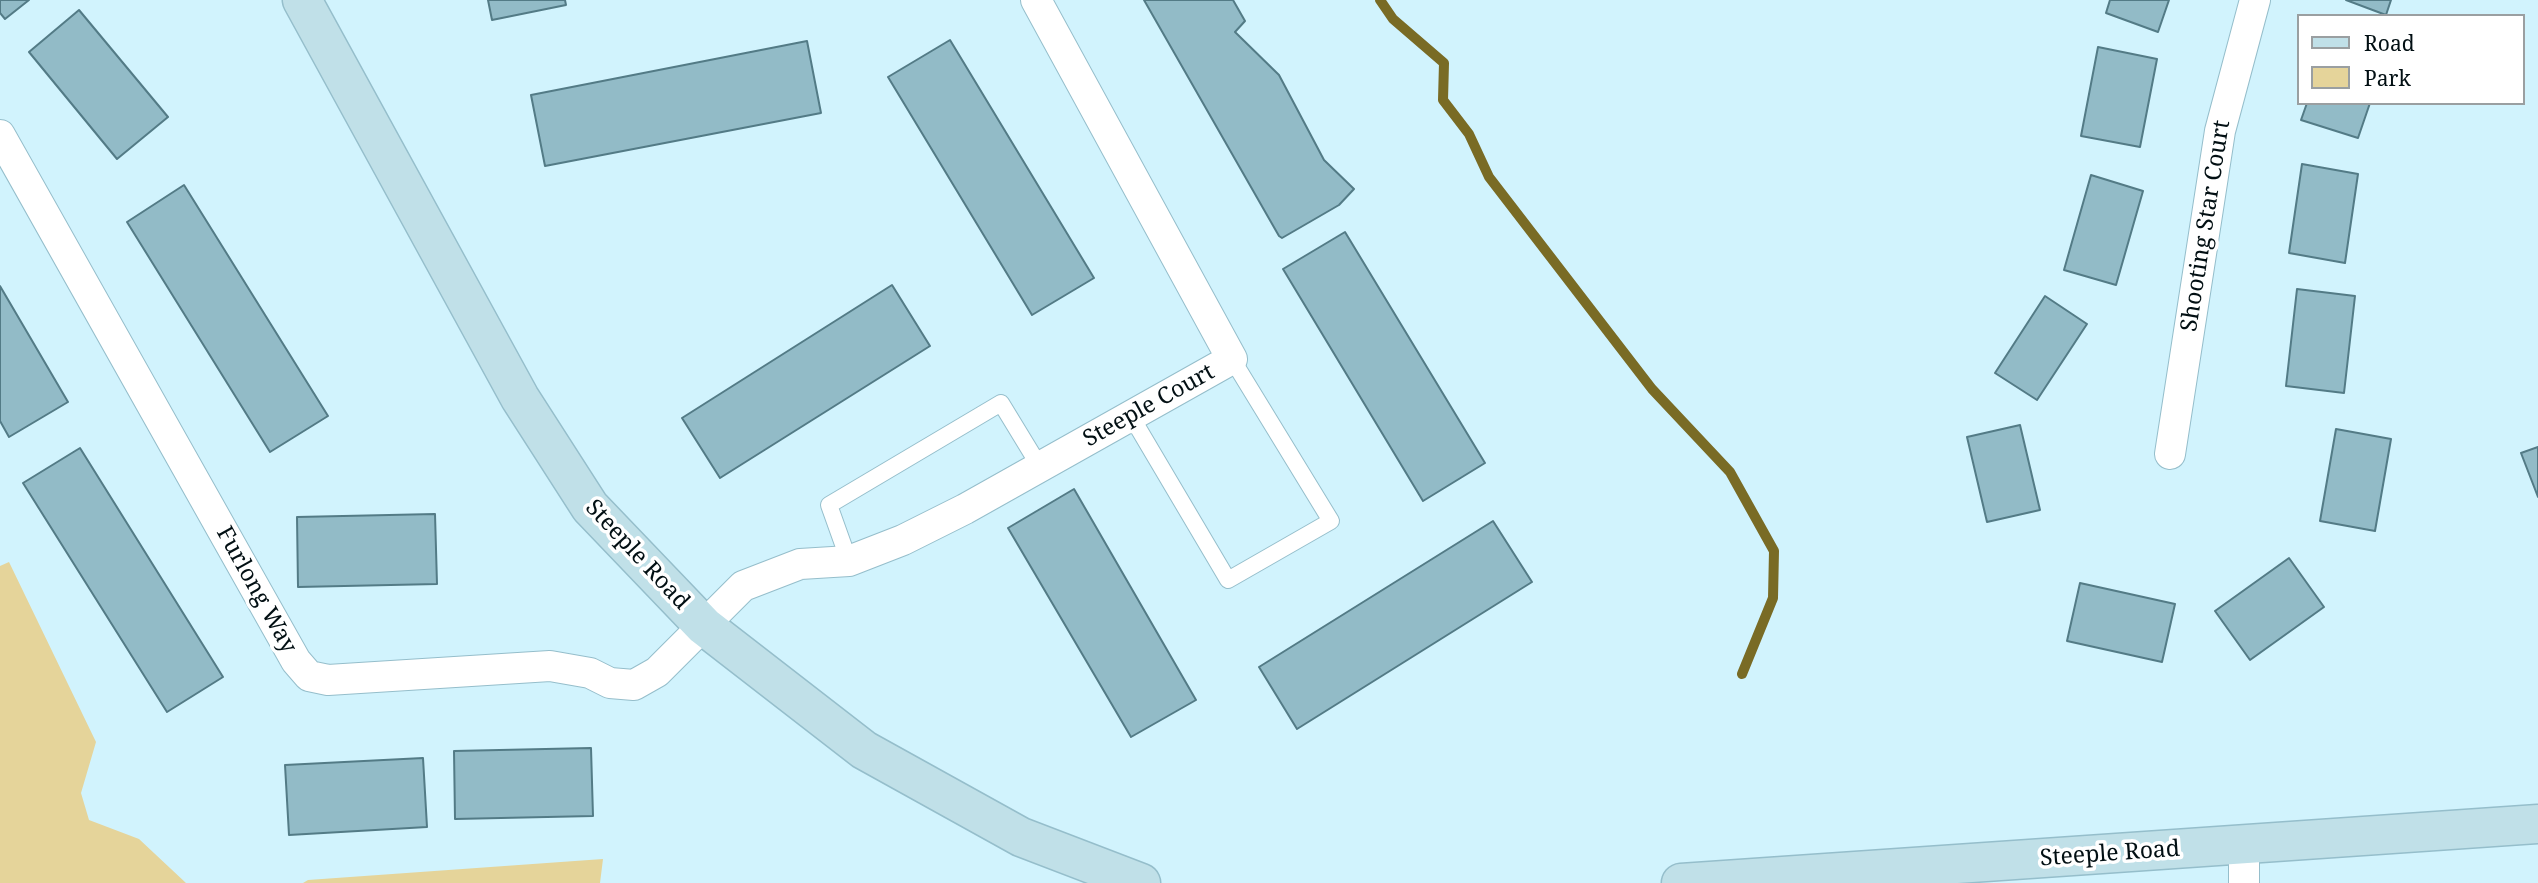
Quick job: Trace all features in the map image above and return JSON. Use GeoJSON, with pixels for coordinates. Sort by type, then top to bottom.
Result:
{"type":"FeatureCollection","features":[{"type":"Feature","properties":{"kind":"street","name":"Steeple Road"},"geometry":{"type":"LineString","coordinates":[[302,0],[527,409],[590,507],[704,626],[864,750],[1096,875],[1141,883]]}},
{"type":"Feature","properties":{"kind":"street","name":"Steeple Court"},"geometry":{"type":"LineString","coordinates":[[704,626],[743,586],[800,564],[849,561],[903,540],[953,515],[1232,359],[1036,0]]}},
{"type":"Feature","properties":{"kind":"street","name":"Shooting Star Court"},"geometry":{"type":"LineString","coordinates":[[2170,454],[2220,131],[2255,0]]}},
{"type":"Feature","properties":{"kind":"street","name":"Furlong Way"},"geometry":{"type":"LineString","coordinates":[[0,135],[296,661],[309,676],[328,680],[550,666],[590,673],[610,683],[634,685],[657,672],[704,626]]}},
{"type":"Feature","properties":{"kind":"street","name":"Steeple Road"},"geometry":{"type":"LineString","coordinates":[[1681,883],[2538,824]]}},
{"type":"Feature","properties":{"kind":"street"},"geometry":{"type":"LineString","coordinates":[[2244,844],[2244,883]]}},
{"type":"Feature","properties":{"kind":"lane"},"geometry":{"type":"LineString","coordinates":[[1131,415],[1228,580],[1331,521],[1232,359]]}},
{"type":"Feature","properties":{"kind":"lane"},"geometry":{"type":"LineString","coordinates":[[849,561],[829,505],[1001,403],[1040,467]]}},
{"type":"Feature","properties":{"kind":"green space"},"geometry":{"type":"Polygon","coordinates":[[[9,562],[96,742],[81,793],[89,820],[139,839],[186,883],[0,883],[0,566],[9,562]]]}},
{"type":"Feature","properties":{"kind":"green space"},"geometry":{"type":"Polygon","coordinates":[[[603,859],[600,883],[303,883],[308,880],[603,859]]]}},
{"type":"Feature","properties":{"kind":"building"},"geometry":{"type":"Polygon","coordinates":[[[0,0],[29,0],[5,19],[0,13],[0,0]]]}},
{"type":"Feature","properties":{"kind":"building"},"geometry":{"type":"Polygon","coordinates":[[[488,0],[565,0],[566,5],[492,20],[488,0]]]}},
{"type":"Feature","properties":{"kind":"building"},"geometry":{"type":"Polygon","coordinates":[[[1144,0],[1233,0],[1245,21],[1235,32],[1279,75],[1324,160],[1354,189],[1339,205],[1282,238],[1279,236],[1144,0]]]}},
{"type":"Feature","properties":{"kind":"building"},"geometry":{"type":"Polygon","coordinates":[[[2110,0],[2169,0],[2158,32],[2106,13],[2110,0]]]}},
{"type":"Feature","properties":{"kind":"building"},"geometry":{"type":"Polygon","coordinates":[[[2346,0],[2391,0],[2386,14],[2346,0]]]}},
{"type":"Feature","properties":{"kind":"building"},"geometry":{"type":"Polygon","coordinates":[[[79,10],[168,117],[117,159],[29,52],[79,10]]]}},
{"type":"Feature","properties":{"kind":"building"},"geometry":{"type":"Polygon","coordinates":[[[950,40],[1094,278],[1032,315],[888,77],[950,40]]]}},
{"type":"Feature","properties":{"kind":"building"},"geometry":{"type":"Polygon","coordinates":[[[807,41],[821,113],[545,166],[531,95],[807,41]]]}},
{"type":"Feature","properties":{"kind":"building"},"geometry":{"type":"Polygon","coordinates":[[[2098,47],[2157,59],[2140,147],[2081,136],[2098,47]]]}},
{"type":"Feature","properties":{"kind":"building"},"geometry":{"type":"Polygon","coordinates":[[[2306,105],[2369,105],[2358,138],[2301,120],[2306,105]]]}},
{"type":"Feature","properties":{"kind":"building"},"geometry":{"type":"Polygon","coordinates":[[[2302,164],[2358,174],[2345,263],[2289,253],[2302,164]]]}},
{"type":"Feature","properties":{"kind":"building"},"geometry":{"type":"Polygon","coordinates":[[[2091,175],[2143,191],[2116,285],[2064,270],[2091,175]]]}},
{"type":"Feature","properties":{"kind":"building"},"geometry":{"type":"Polygon","coordinates":[[[184,185],[328,416],[270,452],[127,222],[184,185]]]}},
{"type":"Feature","properties":{"kind":"building"},"geometry":{"type":"Polygon","coordinates":[[[1345,232],[1485,463],[1423,501],[1283,269],[1345,232]]]}},
{"type":"Feature","properties":{"kind":"building"},"geometry":{"type":"Polygon","coordinates":[[[892,285],[930,346],[720,478],[682,418],[892,285]]]}},
{"type":"Feature","properties":{"kind":"building"},"geometry":{"type":"Polygon","coordinates":[[[0,286],[68,402],[9,437],[0,421],[0,286]]]}},
{"type":"Feature","properties":{"kind":"building"},"geometry":{"type":"Polygon","coordinates":[[[2297,289],[2355,296],[2344,393],[2286,386],[2297,289]]]}},
{"type":"Feature","properties":{"kind":"building"},"geometry":{"type":"Polygon","coordinates":[[[2045,296],[2087,324],[2037,400],[1995,373],[2045,296]]]}},
{"type":"Feature","properties":{"kind":"building"},"geometry":{"type":"Polygon","coordinates":[[[2020,425],[2040,510],[1987,522],[1967,437],[2020,425]]]}},
{"type":"Feature","properties":{"kind":"building"},"geometry":{"type":"Polygon","coordinates":[[[2336,429],[2391,439],[2375,531],[2320,521],[2336,429]]]}},
{"type":"Feature","properties":{"kind":"building"},"geometry":{"type":"Polygon","coordinates":[[[2538,447],[2538,497],[2521,453],[2538,447]]]}},
{"type":"Feature","properties":{"kind":"building"},"geometry":{"type":"Polygon","coordinates":[[[80,448],[223,677],[167,712],[23,483],[80,448]]]}},
{"type":"Feature","properties":{"kind":"building"},"geometry":{"type":"Polygon","coordinates":[[[1074,489],[1196,700],[1131,737],[1008,528],[1074,489]]]}},
{"type":"Feature","properties":{"kind":"building"},"geometry":{"type":"Polygon","coordinates":[[[435,514],[437,584],[298,587],[297,517],[435,514]]]}},
{"type":"Feature","properties":{"kind":"building"},"geometry":{"type":"Polygon","coordinates":[[[1493,521],[1532,582],[1297,729],[1259,667],[1493,521]]]}},
{"type":"Feature","properties":{"kind":"building"},"geometry":{"type":"Polygon","coordinates":[[[2289,558],[2324,607],[2250,660],[2215,611],[2289,558]]]}},
{"type":"Feature","properties":{"kind":"building"},"geometry":{"type":"Polygon","coordinates":[[[2080,583],[2175,604],[2162,662],[2067,641],[2080,583]]]}},
{"type":"Feature","properties":{"kind":"building"},"geometry":{"type":"Polygon","coordinates":[[[591,748],[593,816],[455,819],[454,751],[591,748]]]}},
{"type":"Feature","properties":{"kind":"building"},"geometry":{"type":"Polygon","coordinates":[[[423,758],[427,827],[289,835],[285,765],[423,758]]]}},
{"type":"Feature","properties":{"kind":"waterway"},"geometry":{"type":"LineString","coordinates":[[1380,0],[1393,19],[1444,63],[1443,100],[1469,134],[1489,177],[1652,389],[1730,472],[1774,551],[1773,598],[1742,674]]}}]}
